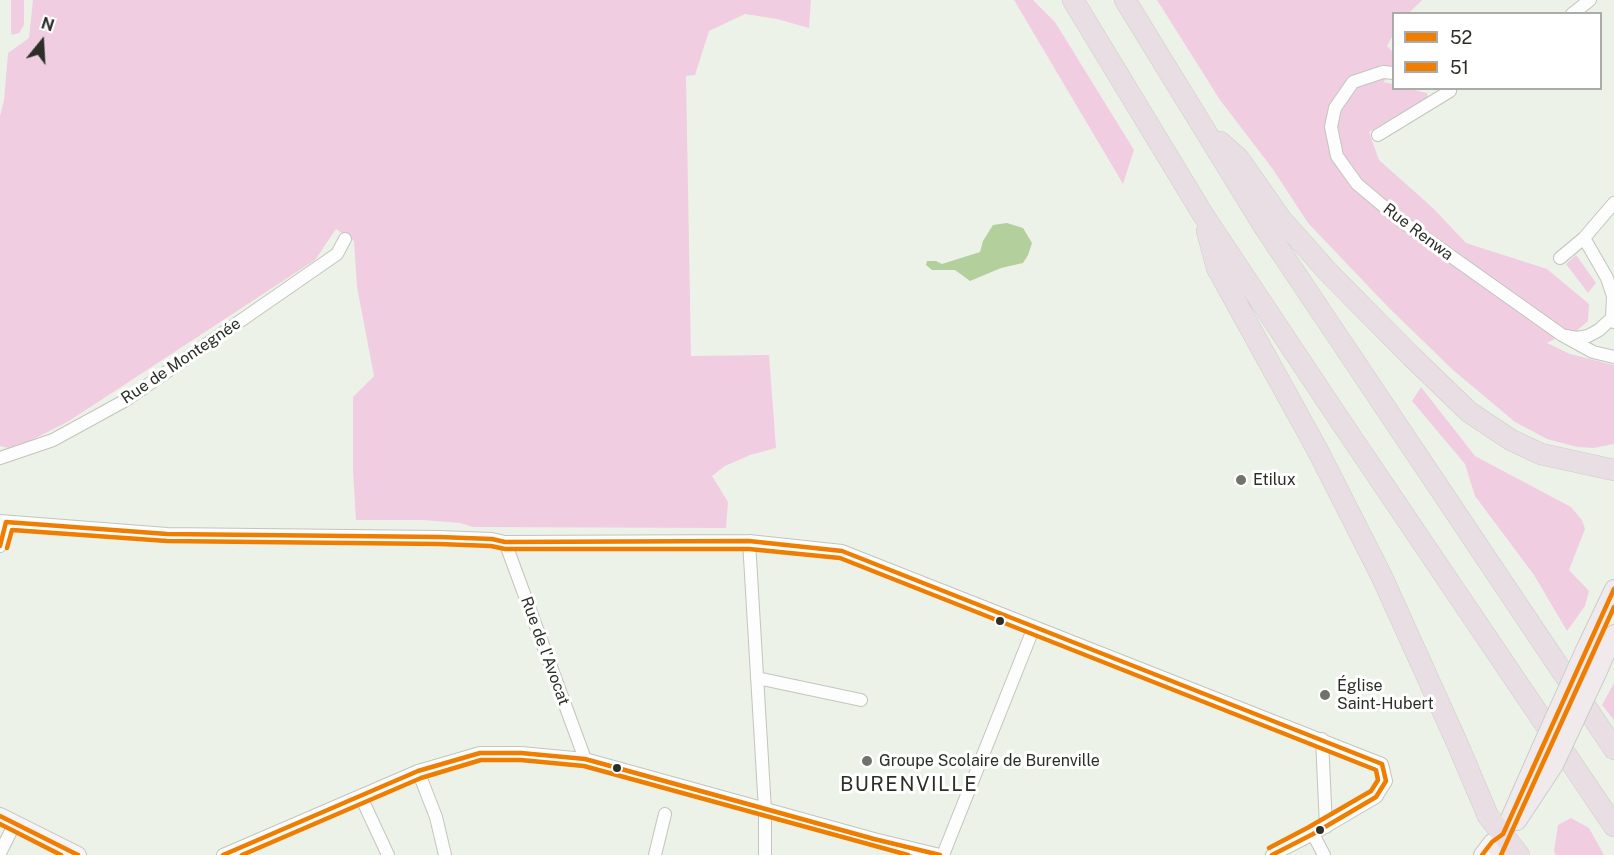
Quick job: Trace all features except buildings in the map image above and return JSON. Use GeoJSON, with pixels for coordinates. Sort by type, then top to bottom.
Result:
{"type":"FeatureCollection","features":[{"type":"Feature","properties":{"kind":"highway"},"geometry":{"type":"LineString","coordinates":[[1074,0],[1202,213],[1614,826]]}},
{"type":"Feature","properties":{"kind":"highway"},"geometry":{"type":"LineString","coordinates":[[1125,0],[1265,228],[1614,749]]}},
{"type":"Feature","properties":{"kind":"highway"},"geometry":{"type":"LineString","coordinates":[[1200,124],[1239,159],[1281,219],[1322,265],[1469,412],[1511,440],[1541,454],[1614,470]]}},
{"type":"Feature","properties":{"kind":"highway"},"geometry":{"type":"LineString","coordinates":[[1202,213],[1217,268],[1329,472],[1382,577],[1498,840],[1519,855]]}},
{"type":"Feature","properties":{"kind":"highway"},"geometry":{"type":"LineString","coordinates":[[1584,462],[1614,457]]}},
{"type":"Feature","properties":{"kind":"main road"},"geometry":{"type":"LineString","coordinates":[[1498,840],[1614,589]]}},
{"type":"Feature","properties":{"kind":"main road"},"geometry":{"type":"LineString","coordinates":[[1498,840],[1554,765],[1614,634]]}},
{"type":"Feature","properties":{"kind":"street"},"geometry":{"type":"LineString","coordinates":[[1575,12],[1590,0]]}},
{"type":"Feature","properties":{"kind":"street","name":"Rue Renwa"},"geometry":{"type":"LineString","coordinates":[[1392,73],[1383,72],[1353,82],[1335,108],[1331,128],[1337,156],[1357,184],[1400,220],[1562,335],[1593,352],[1614,357]]}},
{"type":"Feature","properties":{"kind":"street"},"geometry":{"type":"LineString","coordinates":[[1378,135],[1448,90]]}},
{"type":"Feature","properties":{"kind":"street"},"geometry":{"type":"LineString","coordinates":[[1560,258],[1584,238],[1614,203]]}},
{"type":"Feature","properties":{"kind":"street","name":"Rue de Montegnée"},"geometry":{"type":"LineString","coordinates":[[0,458],[53,440],[126,400],[337,254],[345,238]]}},
{"type":"Feature","properties":{"kind":"street"},"geometry":{"type":"LineString","coordinates":[[1562,335],[1577,338],[1588,336],[1613,320],[1613,296],[1607,278],[1584,238]]}},
{"type":"Feature","properties":{"kind":"street"},"geometry":{"type":"LineString","coordinates":[[0,546],[3,521],[167,534],[439,537],[492,539],[505,542],[749,541],[842,551],[1382,764],[1386,781],[1376,797],[1326,827],[1272,855]]}},
{"type":"Feature","properties":{"kind":"street"},"geometry":{"type":"LineString","coordinates":[[749,541],[765,810],[765,855]]}},
{"type":"Feature","properties":{"kind":"street","name":"Rue de l'Avocat"},"geometry":{"type":"LineString","coordinates":[[505,542],[585,759]]}},
{"type":"Feature","properties":{"kind":"street"},"geometry":{"type":"LineString","coordinates":[[223,855],[418,771],[480,753],[521,753],[585,759],[874,840],[941,855],[1034,627]]}},
{"type":"Feature","properties":{"kind":"street"},"geometry":{"type":"LineString","coordinates":[[757,678],[861,700]]}},
{"type":"Feature","properties":{"kind":"street"},"geometry":{"type":"LineString","coordinates":[[1322,739],[1326,827]]}},
{"type":"Feature","properties":{"kind":"street"},"geometry":{"type":"LineString","coordinates":[[418,771],[436,817],[445,855]]}},
{"type":"Feature","properties":{"kind":"street"},"geometry":{"type":"LineString","coordinates":[[361,797],[388,855]]}},
{"type":"Feature","properties":{"kind":"street"},"geometry":{"type":"LineString","coordinates":[[655,855],[664,814]]}},
{"type":"Feature","properties":{"kind":"street"},"geometry":{"type":"LineString","coordinates":[[0,854],[7,820],[78,855]]}},
{"type":"Feature","properties":{"kind":"street"},"geometry":{"type":"LineString","coordinates":[[1313,834],[1324,855]]}},
{"type":"Feature","properties":{"kind":"shaded area"},"geometry":{"type":"Polygon","coordinates":[[[11,0],[24,0],[24,25],[19,33],[12,35],[11,31],[11,0]]]}},
{"type":"Feature","properties":{"kind":"shaded area"},"geometry":{"type":"Polygon","coordinates":[[[33,0],[811,0],[809,28],[777,19],[745,14],[709,31],[695,75],[686,76],[691,356],[769,355],[776,448],[750,455],[725,466],[712,476],[728,502],[726,528],[473,527],[460,523],[423,520],[356,520],[353,471],[353,397],[374,376],[357,287],[354,241],[336,229],[315,260],[69,421],[14,449],[0,446],[0,116],[4,100],[8,53],[29,38],[33,0]]]}},
{"type":"Feature","properties":{"kind":"shaded area"},"geometry":{"type":"Polygon","coordinates":[[[1014,0],[1033,0],[1055,22],[1134,150],[1123,184],[1014,0]]]}},
{"type":"Feature","properties":{"kind":"shaded area"},"geometry":{"type":"Polygon","coordinates":[[[1157,0],[1422,0],[1410,12],[1392,12],[1392,37],[1387,46],[1392,51],[1392,73],[1383,82],[1392,84],[1392,90],[1415,90],[1427,93],[1428,97],[1369,132],[1379,160],[1433,208],[1466,243],[1547,269],[1589,304],[1588,321],[1572,335],[1562,335],[1547,343],[1570,354],[1614,365],[1614,444],[1594,448],[1577,447],[1547,439],[1515,422],[1453,370],[1388,307],[1308,223],[1272,168],[1220,100],[1157,0]]]}},
{"type":"Feature","properties":{"kind":"shaded area"},"geometry":{"type":"Polygon","coordinates":[[[1007,223],[1023,228],[1032,243],[1023,263],[1001,268],[970,281],[955,270],[932,270],[926,265],[927,261],[942,264],[980,252],[983,241],[993,225],[1007,223]]]}},
{"type":"Feature","properties":{"kind":"shaded area"},"geometry":{"type":"Polygon","coordinates":[[[1576,255],[1596,283],[1588,293],[1566,264],[1576,255]]]}},
{"type":"Feature","properties":{"kind":"shaded area"},"geometry":{"type":"Polygon","coordinates":[[[1421,387],[1475,456],[1571,507],[1582,520],[1585,529],[1569,570],[1589,591],[1585,606],[1567,631],[1534,575],[1475,496],[1465,464],[1412,401],[1421,387]]]}},
{"type":"Feature","properties":{"kind":"shaded area"},"geometry":{"type":"Polygon","coordinates":[[[1614,683],[1614,720],[1602,705],[1614,683]]]}},
{"type":"Feature","properties":{"kind":"shaded area"},"geometry":{"type":"Polygon","coordinates":[[[1571,818],[1589,828],[1604,855],[1556,855],[1554,851],[1558,825],[1571,818]]]}},
{"type":"Feature","properties":{"kind":"transit line","name":"52"},"geometry":{"type":"LineString","coordinates":[[0,546],[6,522],[167,534],[439,537],[492,539],[505,542],[749,541],[842,551],[1382,764],[1386,781],[1376,797],[1272,855]]}},
{"type":"Feature","properties":{"kind":"transit line","name":"51"},"geometry":{"type":"LineString","coordinates":[[7,548],[12,530],[167,541],[439,544],[491,546],[505,549],[749,549],[840,558],[1376,770],[1378,780],[1371,791],[1269,848]]}},
{"type":"Feature","properties":{"kind":"transit line","name":"52"},"geometry":{"type":"LineString","coordinates":[[1482,855],[1492,842],[1503,834],[1614,589]]}},
{"type":"Feature","properties":{"kind":"transit line","name":"51"},"geometry":{"type":"LineString","coordinates":[[1501,855],[1614,607]]}},
{"type":"Feature","properties":{"kind":"transit line","name":"52"},"geometry":{"type":"LineString","coordinates":[[223,855],[418,771],[480,753],[521,753],[585,759],[940,855]]}},
{"type":"Feature","properties":{"kind":"transit line","name":"51"},"geometry":{"type":"LineString","coordinates":[[242,855],[421,778],[481,760],[521,760],[584,766],[908,855]]}},
{"type":"Feature","properties":{"kind":"transit line","name":"52"},"geometry":{"type":"LineString","coordinates":[[0,816],[78,855]]}},
{"type":"Feature","properties":{"kind":"transit line","name":"51"},"geometry":{"type":"LineString","coordinates":[[0,824],[61,855]]}},
{"type":"Feature","properties":{"kind":"place","name":"Etilux"},"geometry":{"type":"Point","coordinates":[1241,480]}},
{"type":"Feature","properties":{"kind":"place","name":"Église Saint-Hubert"},"geometry":{"type":"Point","coordinates":[1325,695]}},
{"type":"Feature","properties":{"kind":"place","name":"Groupe Scolaire de Burenville"},"geometry":{"type":"Point","coordinates":[867,761]}},
{"type":"Feature","properties":{"kind":"district","name":"BURENVILLE"},"geometry":{"type":"Point","coordinates":[909,785]}}]}
